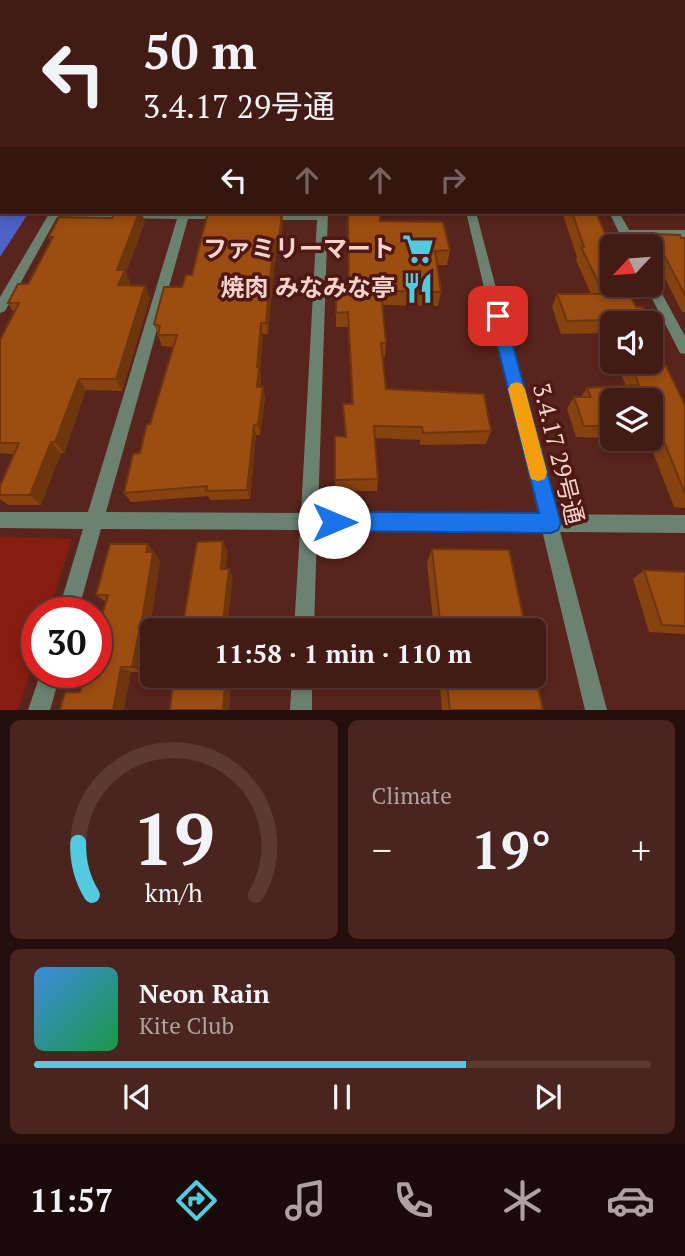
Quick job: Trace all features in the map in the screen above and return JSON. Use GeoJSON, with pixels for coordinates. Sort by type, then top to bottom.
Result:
{"type":"FeatureCollection","features":[{"type":"Feature","properties":{"kind":"street"},"geometry":{"type":"LineString","coordinates":[[0,308],[54,214]]}},
{"type":"Feature","properties":{"kind":"street"},"geometry":{"type":"LineString","coordinates":[[98,214],[234,216]]}},
{"type":"Feature","properties":{"kind":"street","name":"3.4.17 29号通"},"geometry":{"type":"LineString","coordinates":[[472,214],[596,710]]}},
{"type":"Feature","properties":{"kind":"street"},"geometry":{"type":"LineString","coordinates":[[615,214],[625,234]]}},
{"type":"Feature","properties":{"kind":"street"},"geometry":{"type":"LineString","coordinates":[[247,217],[323,215],[304,618]]}},
{"type":"Feature","properties":{"kind":"street"},"geometry":{"type":"LineString","coordinates":[[73,597],[183,216]]}},
{"type":"Feature","properties":{"kind":"street"},"geometry":{"type":"LineString","coordinates":[[663,234],[685,234]]}},
{"type":"Feature","properties":{"kind":"street"},"geometry":{"type":"LineString","coordinates":[[658,298],[685,349]]}},
{"type":"Feature","properties":{"kind":"street"},"geometry":{"type":"LineString","coordinates":[[0,520],[685,524]]}},
{"type":"Feature","properties":{"kind":"street"},"geometry":{"type":"LineString","coordinates":[[39,710],[46,688]]}},
{"type":"Feature","properties":{"kind":"street"},"geometry":{"type":"LineString","coordinates":[[301,710],[302,688]]}},
{"type":"Feature","properties":{"kind":"shaded area"},"geometry":{"type":"Polygon","coordinates":[[[0,537],[72,539],[54,597],[21,597],[21,688],[25,688],[18,710],[0,710],[0,537]]]}},
{"type":"Feature","properties":{"kind":"water"},"geometry":{"type":"Polygon","coordinates":[[[0,214],[28,214],[0,257],[0,214]]]}},
{"type":"Feature","properties":{"kind":"building"},"geometry":{"type":"Polygon","coordinates":[[[114,214],[138,214],[117,270],[125,270],[118,285],[145,286],[116,379],[79,379],[55,442],[51,442],[30,495],[0,495],[0,486],[19,443],[0,443],[0,340],[19,303],[8,303],[18,284],[28,284],[53,237],[49,237],[59,217],[112,218],[114,214]]]}},
{"type":"Feature","properties":{"kind":"building"},"geometry":{"type":"Polygon","coordinates":[[[207,214],[282,214],[279,239],[275,239],[272,258],[266,323],[261,323],[257,387],[263,387],[258,424],[254,425],[247,490],[206,491],[207,486],[124,493],[133,454],[140,453],[177,335],[158,335],[160,326],[154,324],[164,287],[182,287],[186,275],[192,275],[207,214]]]}},
{"type":"Feature","properties":{"kind":"building"},"geometry":{"type":"Polygon","coordinates":[[[348,214],[380,214],[380,221],[443,222],[450,250],[435,251],[441,292],[381,291],[386,343],[381,343],[386,389],[484,394],[491,431],[423,433],[422,427],[374,426],[378,479],[335,480],[335,436],[346,437],[343,404],[353,404],[348,312],[336,313],[336,287],[349,287],[348,214]]]}},
{"type":"Feature","properties":{"kind":"building"},"geometry":{"type":"Polygon","coordinates":[[[573,214],[597,214],[605,234],[600,234],[600,286],[581,247],[584,247],[573,214]]]}},
{"type":"Feature","properties":{"kind":"building"},"geometry":{"type":"Polygon","coordinates":[[[663,234],[680,235],[685,238],[685,295],[663,253],[663,234]]]}},
{"type":"Feature","properties":{"kind":"building"},"geometry":{"type":"Polygon","coordinates":[[[557,294],[600,294],[600,298],[632,298],[636,307],[643,307],[645,311],[600,311],[600,320],[567,321],[557,294]]]}},
{"type":"Feature","properties":{"kind":"building"},"geometry":{"type":"Polygon","coordinates":[[[663,360],[685,405],[685,493],[663,439],[663,388],[600,388],[600,426],[584,426],[574,397],[591,397],[587,388],[639,385],[635,374],[663,374],[663,360]]]}},
{"type":"Feature","properties":{"kind":"building"},"geometry":{"type":"Polygon","coordinates":[[[223,541],[221,569],[229,569],[223,618],[184,618],[197,542],[223,541]]]}},
{"type":"Feature","properties":{"kind":"building"},"geometry":{"type":"Polygon","coordinates":[[[110,544],[148,544],[146,552],[153,552],[132,667],[121,667],[113,710],[60,710],[65,692],[80,692],[81,688],[112,688],[112,597],[96,595],[110,544]]]}},
{"type":"Feature","properties":{"kind":"building"},"geometry":{"type":"Polygon","coordinates":[[[432,549],[509,550],[523,618],[440,618],[432,549]]]}},
{"type":"Feature","properties":{"kind":"building"},"geometry":{"type":"Polygon","coordinates":[[[644,570],[685,572],[685,626],[662,625],[644,570]]]}},
{"type":"Feature","properties":{"kind":"building"},"geometry":{"type":"Polygon","coordinates":[[[173,688],[225,688],[223,710],[170,710],[173,688]]]}},
{"type":"Feature","properties":{"kind":"building"},"geometry":{"type":"Polygon","coordinates":[[[447,688],[538,688],[543,710],[450,710],[447,688]]]}},
{"type":"Feature","properties":{"kind":"slow traffic"},"geometry":{"type":"LineString","coordinates":[[517,389],[538,472]]}},
{"type":"Feature","properties":{"kind":"place","name":"ファミリーマート"},"geometry":{"type":"Point","coordinates":[418,249]}},
{"type":"Feature","properties":{"kind":"place","name":"焼肉 みなみな亭"},"geometry":{"type":"Point","coordinates":[418,288]}},
{"type":"Feature","properties":{"kind":"route"},"geometry":{"type":"LineString","coordinates":[[334,522],[551,523],[498,316]]}}]}
